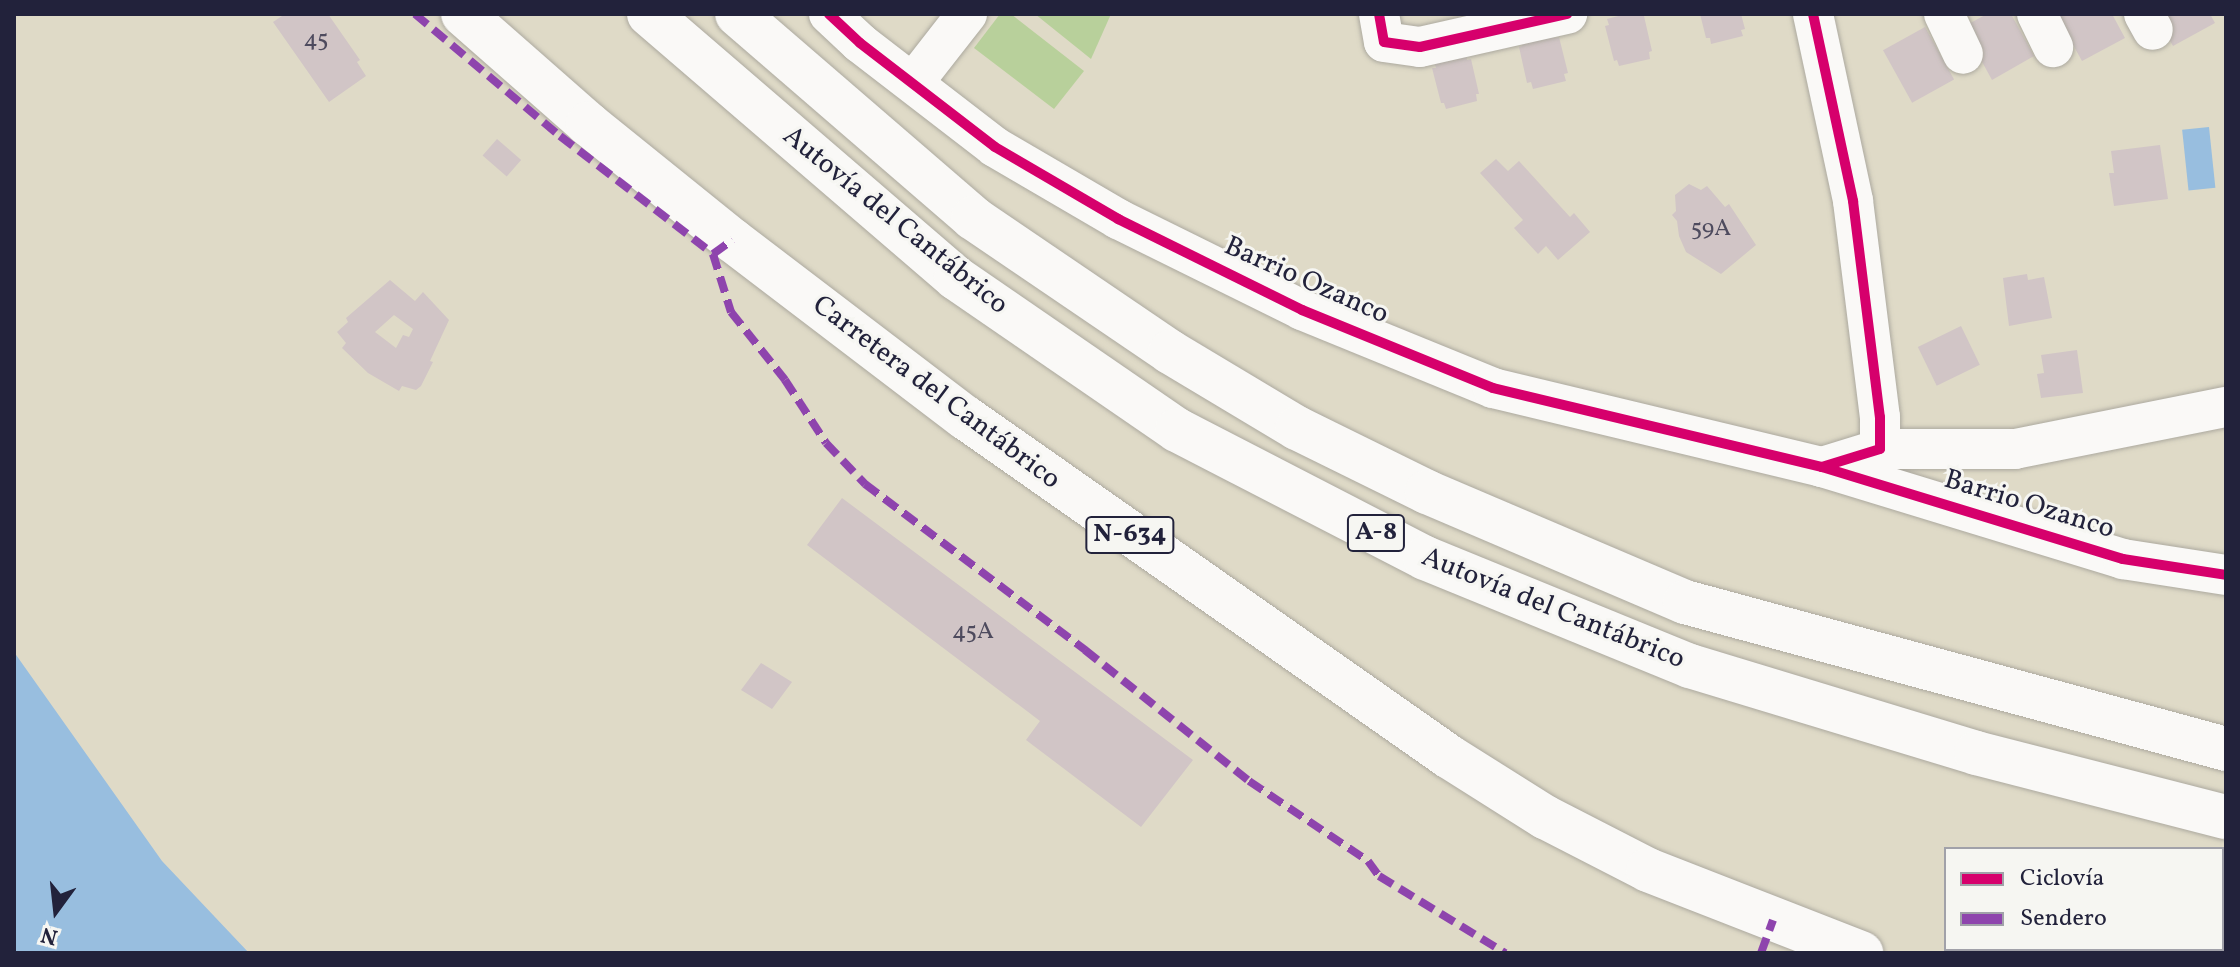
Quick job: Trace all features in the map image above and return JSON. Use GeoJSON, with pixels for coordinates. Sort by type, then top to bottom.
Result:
{"type":"FeatureCollection","features":[{"type":"Feature","properties":{"kind":"highway","name":"Carretera del Cantábrico"},"geometry":{"type":"LineString","coordinates":[[463,14],[588,124],[732,240],[966,418],[1448,756],[1545,817],[1648,870],[1861,953]]}},
{"type":"Feature","properties":{"kind":"highway","name":"Autovía del Cantábrico"},"geometry":{"type":"LineString","coordinates":[[649,14],[956,278],[1177,430],[1425,558],[1690,666],[1976,753],[2226,817]]}},
{"type":"Feature","properties":{"kind":"highway","name":"Autovía del Cantábrico"},"geometry":{"type":"LineString","coordinates":[[737,14],[973,218],[1170,352],[1297,428],[1427,492],[1685,602],[2226,748]]}},
{"type":"Feature","properties":{"kind":"street","name":"Barrio Ozanco"},"geometry":{"type":"LineString","coordinates":[[829,14],[995,147],[1118,219],[1302,310],[1493,388],[1822,467],[2123,559],[2226,575]]}},
{"type":"Feature","properties":{"kind":"street"},"geometry":{"type":"LineString","coordinates":[[913,83],[967,14]]}},
{"type":"Feature","properties":{"kind":"street"},"geometry":{"type":"LineString","coordinates":[[1379,14],[1384,42],[1420,47],[1470,25],[1567,14]]}},
{"type":"Feature","properties":{"kind":"street"},"geometry":{"type":"LineString","coordinates":[[1813,14],[1853,201],[1880,417],[1880,449]]}},
{"type":"Feature","properties":{"kind":"street"},"geometry":{"type":"LineString","coordinates":[[1944,14],[1963,54]]}},
{"type":"Feature","properties":{"kind":"street","name":"Barrio Ozanco"},"geometry":{"type":"LineString","coordinates":[[1822,467],[1880,449],[2015,449],[2226,407]]}},
{"type":"Feature","properties":{"kind":"green space"},"geometry":{"type":"Polygon","coordinates":[[[1000,14],[1011,14],[1084,71],[1054,109],[974,48],[1000,14]]]}},
{"type":"Feature","properties":{"kind":"green space"},"geometry":{"type":"Polygon","coordinates":[[[1035,14],[1111,14],[1091,59],[1035,14]]]}},
{"type":"Feature","properties":{"kind":"water"},"geometry":{"type":"Polygon","coordinates":[[[2209,127],[2215,188],[2189,190],[2182,130],[2209,127]]]}},
{"type":"Feature","properties":{"kind":"water"},"geometry":{"type":"Polygon","coordinates":[[[14,652],[162,861],[249,953],[14,953],[14,652]]]}},
{"type":"Feature","properties":{"kind":"building"},"geometry":{"type":"Polygon","coordinates":[[[285,14],[328,14],[360,60],[357,62],[366,76],[329,102],[273,22],[285,14]]]}},
{"type":"Feature","properties":{"kind":"building"},"geometry":{"type":"Polygon","coordinates":[[[1626,14],[1644,16],[1652,51],[1649,52],[1650,59],[1619,66],[1617,60],[1614,61],[1605,26],[1609,25],[1607,19],[1626,14]]]}},
{"type":"Feature","properties":{"kind":"building"},"geometry":{"type":"Polygon","coordinates":[[[1700,14],[1741,14],[1745,29],[1741,30],[1743,36],[1711,44],[1710,38],[1706,38],[1700,14]]]}},
{"type":"Feature","properties":{"kind":"building"},"geometry":{"type":"Polygon","coordinates":[[[1987,14],[2011,14],[2034,56],[1992,80],[1963,27],[1987,14]]]}},
{"type":"Feature","properties":{"kind":"building"},"geometry":{"type":"Polygon","coordinates":[[[2056,14],[2112,14],[2125,38],[2082,61],[2056,14]]]}},
{"type":"Feature","properties":{"kind":"building"},"geometry":{"type":"Polygon","coordinates":[[[2155,14],[2210,14],[2215,23],[2173,46],[2155,14]]]}},
{"type":"Feature","properties":{"kind":"building"},"geometry":{"type":"Polygon","coordinates":[[[1925,27],[1954,79],[1912,103],[1883,50],[1925,27]]]}},
{"type":"Feature","properties":{"kind":"building"},"geometry":{"type":"Polygon","coordinates":[[[1554,31],[1555,38],[1559,37],[1568,73],[1564,74],[1566,81],[1533,89],[1531,82],[1527,83],[1519,47],[1522,46],[1521,39],[1554,31]]]}},
{"type":"Feature","properties":{"kind":"building"},"geometry":{"type":"Polygon","coordinates":[[[1466,53],[1467,60],[1471,59],[1479,94],[1476,94],[1477,101],[1446,109],[1441,103],[1432,68],[1436,68],[1434,61],[1466,53]]]}},
{"type":"Feature","properties":{"kind":"building"},"geometry":{"type":"Polygon","coordinates":[[[497,139],[521,160],[507,177],[483,156],[497,139]]]}},
{"type":"Feature","properties":{"kind":"building"},"geometry":{"type":"Polygon","coordinates":[[[2160,145],[2168,199],[2114,206],[2109,173],[2114,173],[2111,151],[2160,145]]]}},
{"type":"Feature","properties":{"kind":"building"},"geometry":{"type":"Polygon","coordinates":[[[1496,159],[1508,171],[1519,161],[1570,217],[1574,213],[1590,232],[1558,260],[1546,246],[1538,254],[1514,228],[1523,220],[1480,173],[1496,159]]]}},
{"type":"Feature","properties":{"kind":"building"},"geometry":{"type":"Polygon","coordinates":[[[1689,184],[1701,190],[1707,186],[1725,207],[1729,204],[1756,245],[1721,274],[1686,252],[1679,236],[1677,221],[1672,215],[1676,211],[1675,195],[1689,184]]]}},
{"type":"Feature","properties":{"kind":"building"},"geometry":{"type":"Polygon","coordinates":[[[2027,274],[2028,280],[2044,277],[2052,318],[2009,326],[2003,278],[2027,274]]]}},
{"type":"Feature","properties":{"kind":"building"},"geometry":{"type":"Polygon","coordinates":[[[390,280],[415,301],[423,292],[449,320],[421,386],[416,390],[402,386],[399,391],[368,373],[342,348],[346,343],[337,332],[348,322],[346,318],[390,280]],[[394,315],[375,332],[396,348],[403,335],[409,337],[413,329],[394,315]]]}},
{"type":"Feature","properties":{"kind":"building"},"geometry":{"type":"Polygon","coordinates":[[[1961,326],[1980,365],[1937,386],[1918,347],[1961,326]]]}},
{"type":"Feature","properties":{"kind":"building"},"geometry":{"type":"Polygon","coordinates":[[[2077,350],[2083,393],[2041,398],[2037,374],[2044,373],[2041,355],[2077,350]]]}},
{"type":"Feature","properties":{"kind":"building"},"geometry":{"type":"Polygon","coordinates":[[[842,498],[1193,760],[1141,827],[1026,740],[1040,721],[807,545],[842,498]]]}},
{"type":"Feature","properties":{"kind":"building"},"geometry":{"type":"Polygon","coordinates":[[[761,663],[792,682],[772,709],[741,690],[761,663]]]}},
{"type":"Feature","properties":{"kind":"marked path"},"geometry":{"type":"LineString","coordinates":[[415,14],[560,136],[713,254],[731,312],[785,380],[826,443],[865,484],[1085,650],[1249,781],[1368,861],[1379,876],[1505,953]]}},
{"type":"Feature","properties":{"kind":"marked path"},"geometry":{"type":"LineString","coordinates":[[713,254],[732,240]]}},
{"type":"Feature","properties":{"kind":"marked path"},"geometry":{"type":"LineString","coordinates":[[1761,953],[1773,920]]}},
{"type":"Feature","properties":{"kind":"cycle path"},"geometry":{"type":"LineString","coordinates":[[829,14],[860,43],[995,147],[1118,219],[1302,310],[1493,388],[1822,467],[2123,559],[2226,575]]}},
{"type":"Feature","properties":{"kind":"cycle path"},"geometry":{"type":"LineString","coordinates":[[1379,14],[1384,42],[1420,47],[1567,14]]}},
{"type":"Feature","properties":{"kind":"cycle path"},"geometry":{"type":"LineString","coordinates":[[1813,14],[1853,201],[1880,417],[1880,449],[1822,467]]}}]}
